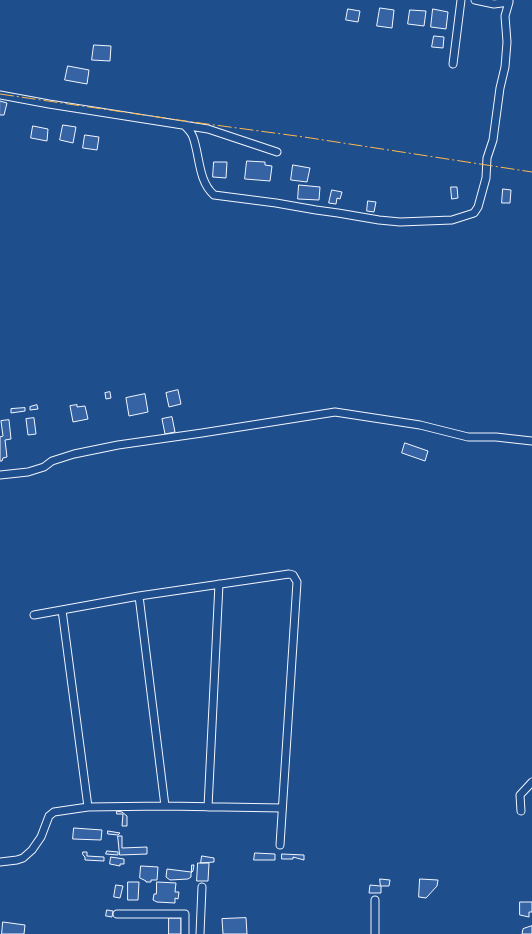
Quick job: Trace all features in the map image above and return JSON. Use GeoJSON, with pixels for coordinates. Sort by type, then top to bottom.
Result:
{"type":"FeatureCollection","features":[{"type":"Feature","properties":{"kind":"street"},"geometry":{"type":"LineString","coordinates":[[453,64],[461,0]]}},
{"type":"Feature","properties":{"kind":"street"},"geometry":{"type":"LineString","coordinates":[[184,125],[193,136],[208,189],[214,194],[400,222],[452,220],[470,216],[474,213],[478,206],[486,178],[487,158],[493,140],[500,88],[505,67],[507,42],[506,16],[509,1],[494,4],[475,0]]}},
{"type":"Feature","properties":{"kind":"street"},"geometry":{"type":"LineString","coordinates":[[0,95],[208,129],[277,152]]}},
{"type":"Feature","properties":{"kind":"street"},"geometry":{"type":"LineString","coordinates":[[0,475],[28,472],[44,467],[52,461],[67,456],[118,445],[335,412],[420,425],[468,437],[496,437],[532,441]]}},
{"type":"Feature","properties":{"kind":"street"},"geometry":{"type":"LineString","coordinates":[[34,616],[138,596],[288,574],[293,575],[297,582],[280,845]]}},
{"type":"Feature","properties":{"kind":"street"},"geometry":{"type":"LineString","coordinates":[[208,807],[219,584]]}},
{"type":"Feature","properties":{"kind":"street"},"geometry":{"type":"LineString","coordinates":[[138,596],[165,806]]}},
{"type":"Feature","properties":{"kind":"street"},"geometry":{"type":"LineString","coordinates":[[62,610],[88,807]]}},
{"type":"Feature","properties":{"kind":"street"},"geometry":{"type":"LineString","coordinates":[[520,811],[520,795],[532,782]]}},
{"type":"Feature","properties":{"kind":"street"},"geometry":{"type":"LineString","coordinates":[[0,862],[23,858],[32,850],[41,837],[49,816],[54,812],[88,807],[165,806],[282,808]]}},
{"type":"Feature","properties":{"kind":"street"},"geometry":{"type":"LineString","coordinates":[[200,934],[202,887]]}},
{"type":"Feature","properties":{"kind":"street"},"geometry":{"type":"LineString","coordinates":[[375,900],[375,934]]}},
{"type":"Feature","properties":{"kind":"street"},"geometry":{"type":"LineString","coordinates":[[117,914],[185,914],[185,934]]}},
{"type":"Feature","properties":{"kind":"building"},"geometry":{"type":"Polygon","coordinates":[[[380,8],[394,10],[392,28],[377,26],[380,8]]]}},
{"type":"Feature","properties":{"kind":"building"},"geometry":{"type":"Polygon","coordinates":[[[348,9],[360,11],[358,22],[346,20],[348,9]]]}},
{"type":"Feature","properties":{"kind":"building"},"geometry":{"type":"Polygon","coordinates":[[[433,9],[448,12],[446,29],[431,27],[433,9]]]}},
{"type":"Feature","properties":{"kind":"building"},"geometry":{"type":"Polygon","coordinates":[[[410,10],[426,11],[424,26],[408,24],[410,10]]]}},
{"type":"Feature","properties":{"kind":"building"},"geometry":{"type":"Polygon","coordinates":[[[434,36],[444,37],[443,48],[432,47],[434,36]]]}},
{"type":"Feature","properties":{"kind":"building"},"geometry":{"type":"Polygon","coordinates":[[[94,45],[111,46],[110,61],[92,60],[94,45]]]}},
{"type":"Feature","properties":{"kind":"building"},"geometry":{"type":"Polygon","coordinates":[[[68,66],[89,70],[87,84],[65,80],[68,66]]]}},
{"type":"Feature","properties":{"kind":"building"},"geometry":{"type":"Polygon","coordinates":[[[0,101],[7,103],[4,115],[0,115],[0,101]]]}},
{"type":"Feature","properties":{"kind":"building"},"geometry":{"type":"Polygon","coordinates":[[[63,125],[76,127],[73,143],[60,140],[63,125]]]}},
{"type":"Feature","properties":{"kind":"building"},"geometry":{"type":"Polygon","coordinates":[[[33,126],[48,129],[47,141],[31,138],[33,126]]]}},
{"type":"Feature","properties":{"kind":"building"},"geometry":{"type":"Polygon","coordinates":[[[85,135],[99,137],[97,150],[83,148],[85,135]]]}},
{"type":"Feature","properties":{"kind":"building"},"geometry":{"type":"Polygon","coordinates":[[[247,161],[265,162],[265,165],[272,166],[270,181],[245,179],[247,161]]]}},
{"type":"Feature","properties":{"kind":"building"},"geometry":{"type":"Polygon","coordinates":[[[214,162],[227,162],[226,178],[213,177],[214,162]]]}},
{"type":"Feature","properties":{"kind":"building"},"geometry":{"type":"Polygon","coordinates":[[[293,165],[310,168],[307,182],[291,180],[293,165]]]}},
{"type":"Feature","properties":{"kind":"building"},"geometry":{"type":"Polygon","coordinates":[[[299,185],[320,187],[319,200],[298,199],[299,185]]]}},
{"type":"Feature","properties":{"kind":"building"},"geometry":{"type":"Polygon","coordinates":[[[451,187],[457,187],[458,198],[452,199],[451,187]]]}},
{"type":"Feature","properties":{"kind":"building"},"geometry":{"type":"Polygon","coordinates":[[[503,189],[511,190],[510,203],[502,203],[503,189]]]}},
{"type":"Feature","properties":{"kind":"building"},"geometry":{"type":"Polygon","coordinates":[[[332,190],[342,192],[340,199],[337,198],[336,204],[329,203],[332,190]]]}},
{"type":"Feature","properties":{"kind":"building"},"geometry":{"type":"Polygon","coordinates":[[[368,201],[376,202],[374,212],[367,211],[368,201]]]}},
{"type":"Feature","properties":{"kind":"building"},"geometry":{"type":"Polygon","coordinates":[[[178,390],[181,404],[169,407],[166,393],[178,390]]]}},
{"type":"Feature","properties":{"kind":"building"},"geometry":{"type":"Polygon","coordinates":[[[110,392],[111,398],[106,399],[105,393],[110,392]]]}},
{"type":"Feature","properties":{"kind":"building"},"geometry":{"type":"Polygon","coordinates":[[[145,394],[148,412],[129,416],[126,398],[145,394]]]}},
{"type":"Feature","properties":{"kind":"building"},"geometry":{"type":"Polygon","coordinates":[[[37,405],[38,409],[30,410],[30,407],[37,405]]]}},
{"type":"Feature","properties":{"kind":"building"},"geometry":{"type":"Polygon","coordinates":[[[77,405],[77,407],[85,406],[88,419],[73,422],[70,406],[77,405]]]}},
{"type":"Feature","properties":{"kind":"building"},"geometry":{"type":"Polygon","coordinates":[[[25,408],[25,411],[11,413],[11,409],[25,408]]]}},
{"type":"Feature","properties":{"kind":"building"},"geometry":{"type":"Polygon","coordinates":[[[172,417],[175,432],[165,434],[162,419],[172,417]]]}},
{"type":"Feature","properties":{"kind":"building"},"geometry":{"type":"Polygon","coordinates":[[[34,418],[36,434],[28,435],[26,419],[34,418]]]}},
{"type":"Feature","properties":{"kind":"building"},"geometry":{"type":"Polygon","coordinates":[[[9,420],[11,439],[5,440],[7,457],[0,461],[0,437],[3,436],[1,421],[9,420]]]}},
{"type":"Feature","properties":{"kind":"building"},"geometry":{"type":"Polygon","coordinates":[[[405,443],[428,451],[425,461],[402,453],[405,443]]]}},
{"type":"Feature","properties":{"kind":"building"},"geometry":{"type":"Polygon","coordinates":[[[117,811],[122,812],[127,816],[127,826],[122,826],[123,814],[117,814],[117,811]]]}},
{"type":"Feature","properties":{"kind":"building"},"geometry":{"type":"Polygon","coordinates":[[[74,828],[102,830],[101,840],[73,839],[74,828]]]}},
{"type":"Feature","properties":{"kind":"building"},"geometry":{"type":"Polygon","coordinates":[[[108,831],[120,833],[118,835],[108,834],[108,831]]]}},
{"type":"Feature","properties":{"kind":"building"},"geometry":{"type":"Polygon","coordinates":[[[118,836],[122,836],[122,848],[147,847],[147,854],[120,855],[118,836]]]}},
{"type":"Feature","properties":{"kind":"building"},"geometry":{"type":"Polygon","coordinates":[[[107,851],[118,852],[118,855],[106,854],[107,851]]]}},
{"type":"Feature","properties":{"kind":"building"},"geometry":{"type":"Polygon","coordinates":[[[83,852],[87,852],[87,856],[104,857],[104,861],[85,860],[83,852]]]}},
{"type":"Feature","properties":{"kind":"building"},"geometry":{"type":"Polygon","coordinates":[[[255,853],[275,854],[275,860],[254,860],[255,853]]]}},
{"type":"Feature","properties":{"kind":"building"},"geometry":{"type":"Polygon","coordinates":[[[282,854],[304,855],[304,860],[293,857],[293,859],[282,859],[282,854]]]}},
{"type":"Feature","properties":{"kind":"building"},"geometry":{"type":"Polygon","coordinates":[[[202,856],[214,858],[214,862],[201,863],[202,856]]]}},
{"type":"Feature","properties":{"kind":"building"},"geometry":{"type":"Polygon","coordinates":[[[111,857],[124,859],[124,864],[120,864],[120,866],[110,864],[111,857]]]}},
{"type":"Feature","properties":{"kind":"building"},"geometry":{"type":"Polygon","coordinates":[[[198,863],[209,863],[208,881],[197,881],[198,863]]]}},
{"type":"Feature","properties":{"kind":"building"},"geometry":{"type":"Polygon","coordinates":[[[192,865],[194,865],[193,871],[191,873],[191,877],[188,879],[170,880],[166,877],[167,869],[191,872],[192,865]]]}},
{"type":"Feature","properties":{"kind":"building"},"geometry":{"type":"Polygon","coordinates":[[[141,866],[158,867],[157,880],[146,882],[140,878],[141,866]]]}},
{"type":"Feature","properties":{"kind":"building"},"geometry":{"type":"Polygon","coordinates":[[[380,879],[390,880],[389,886],[381,886],[381,893],[369,893],[370,885],[380,886],[380,879]]]}},
{"type":"Feature","properties":{"kind":"building"},"geometry":{"type":"Polygon","coordinates":[[[420,879],[438,880],[437,886],[426,898],[419,897],[420,879]]]}},
{"type":"Feature","properties":{"kind":"building"},"geometry":{"type":"Polygon","coordinates":[[[128,882],[139,882],[138,900],[128,900],[128,882]]]}},
{"type":"Feature","properties":{"kind":"building"},"geometry":{"type":"Polygon","coordinates":[[[157,882],[176,883],[175,892],[179,892],[178,899],[175,898],[175,903],[157,902],[153,900],[154,894],[156,894],[157,882]]]}},
{"type":"Feature","properties":{"kind":"building"},"geometry":{"type":"Polygon","coordinates":[[[116,885],[123,886],[120,898],[114,897],[116,885]]]}},
{"type":"Feature","properties":{"kind":"building"},"geometry":{"type":"Polygon","coordinates":[[[520,902],[532,902],[532,912],[529,912],[529,917],[520,915],[520,902]]]}},
{"type":"Feature","properties":{"kind":"building"},"geometry":{"type":"Polygon","coordinates":[[[107,910],[113,911],[112,917],[106,916],[107,910]]]}},
{"type":"Feature","properties":{"kind":"building"},"geometry":{"type":"Polygon","coordinates":[[[169,918],[181,918],[181,934],[169,934],[169,918]]]}},
{"type":"Feature","properties":{"kind":"building"},"geometry":{"type":"Polygon","coordinates":[[[246,918],[247,934],[223,934],[222,919],[246,918]]]}},
{"type":"Feature","properties":{"kind":"building"},"geometry":{"type":"Polygon","coordinates":[[[3,922],[25,925],[24,934],[2,934],[3,922]]]}},
{"type":"Feature","properties":{"kind":"building"},"geometry":{"type":"Polygon","coordinates":[[[532,926],[532,934],[522,934],[523,929],[532,926]]]}},
{"type":"Feature","properties":{"kind":"power"},"geometry":{"type":"LineString","coordinates":[[0,94],[304,137],[532,172]]}}]}
